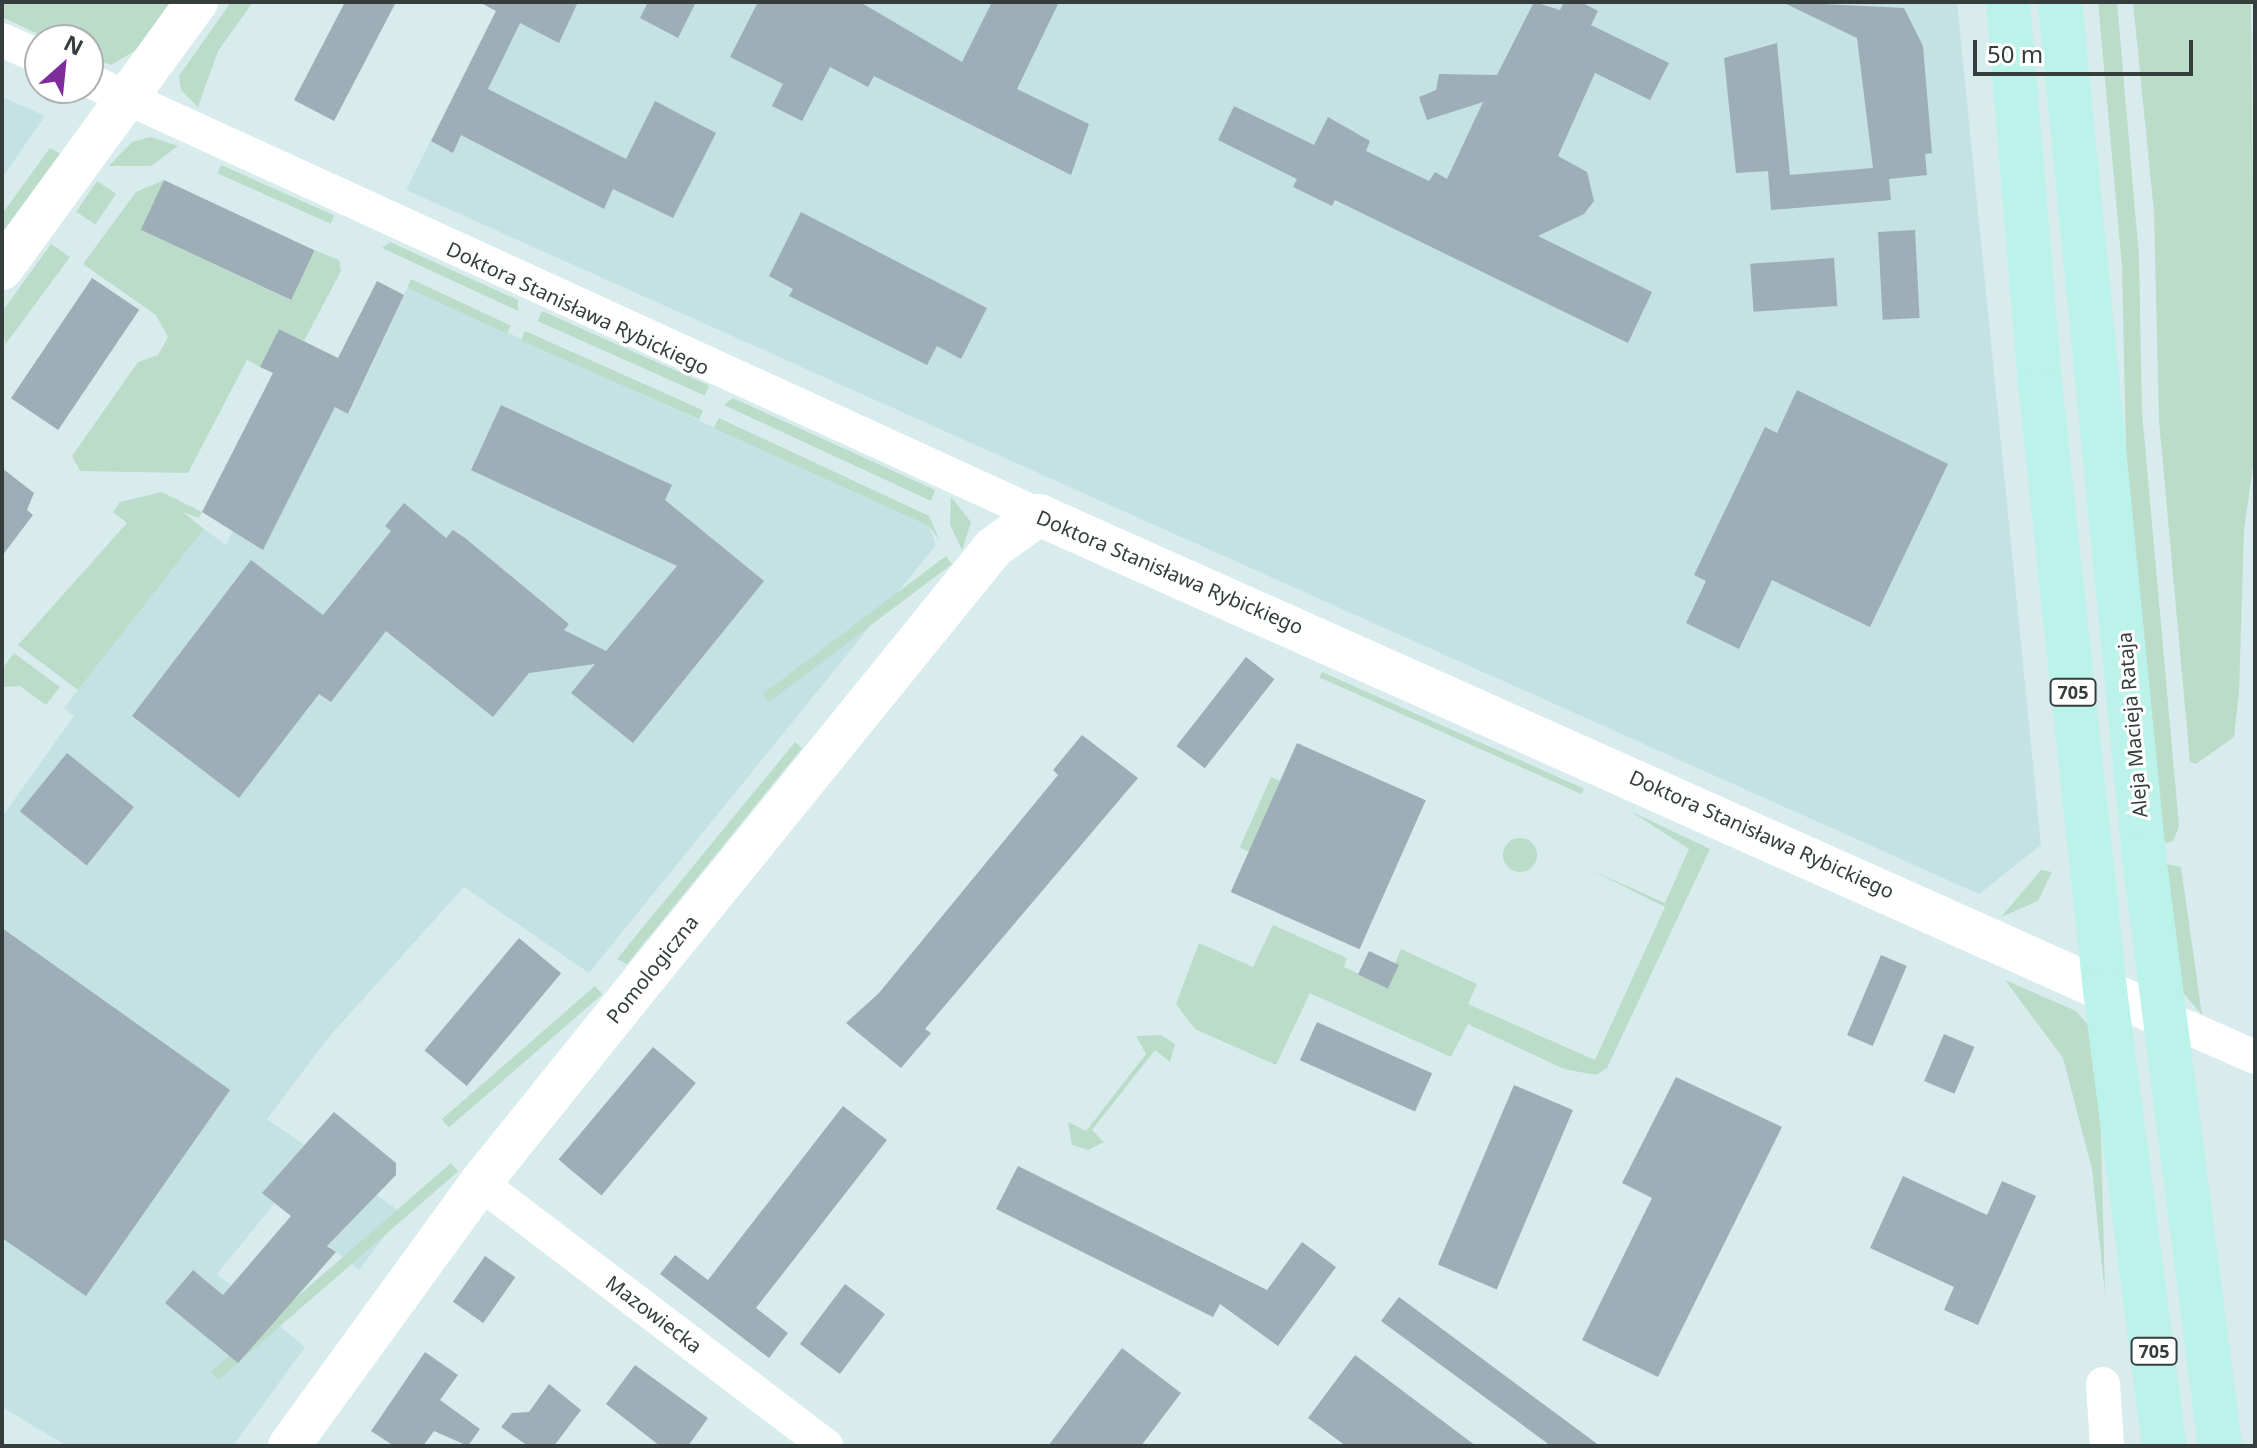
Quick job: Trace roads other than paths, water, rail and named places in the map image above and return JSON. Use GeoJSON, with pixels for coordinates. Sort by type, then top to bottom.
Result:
{"type":"FeatureCollection","features":[{"type":"Feature","properties":{"kind":"main road","name":"705"},"geometry":{"type":"LineString","coordinates":[[2008,2],[2041,393],[2105,990],[2164,1446]]}},
{"type":"Feature","properties":{"kind":"main road","name":"Aleja Macieja Rataja"},"geometry":{"type":"LineString","coordinates":[[2060,2],[2166,1018],[2220,1446]]}},
{"type":"Feature","properties":{"kind":"street"},"geometry":{"type":"LineString","coordinates":[[2,269],[197,2]]}},
{"type":"Feature","properties":{"kind":"street"},"geometry":{"type":"LineString","coordinates":[[2,40],[24,50]]}},
{"type":"Feature","properties":{"kind":"street","name":"Doktora Stanisława Rybickiego"},"geometry":{"type":"LineString","coordinates":[[104,88],[1039,515],[2255,1057]]}},
{"type":"Feature","properties":{"kind":"street","name":"Pomologiczna"},"geometry":{"type":"LineString","coordinates":[[289,1446],[480,1183],[994,547],[1039,515]]}},
{"type":"Feature","properties":{"kind":"street","name":"Mazowiecka"},"geometry":{"type":"LineString","coordinates":[[480,1183],[827,1446]]}},
{"type":"Feature","properties":{"kind":"street"},"geometry":{"type":"LineString","coordinates":[[2103,1384],[2107,1446]]}}]}
